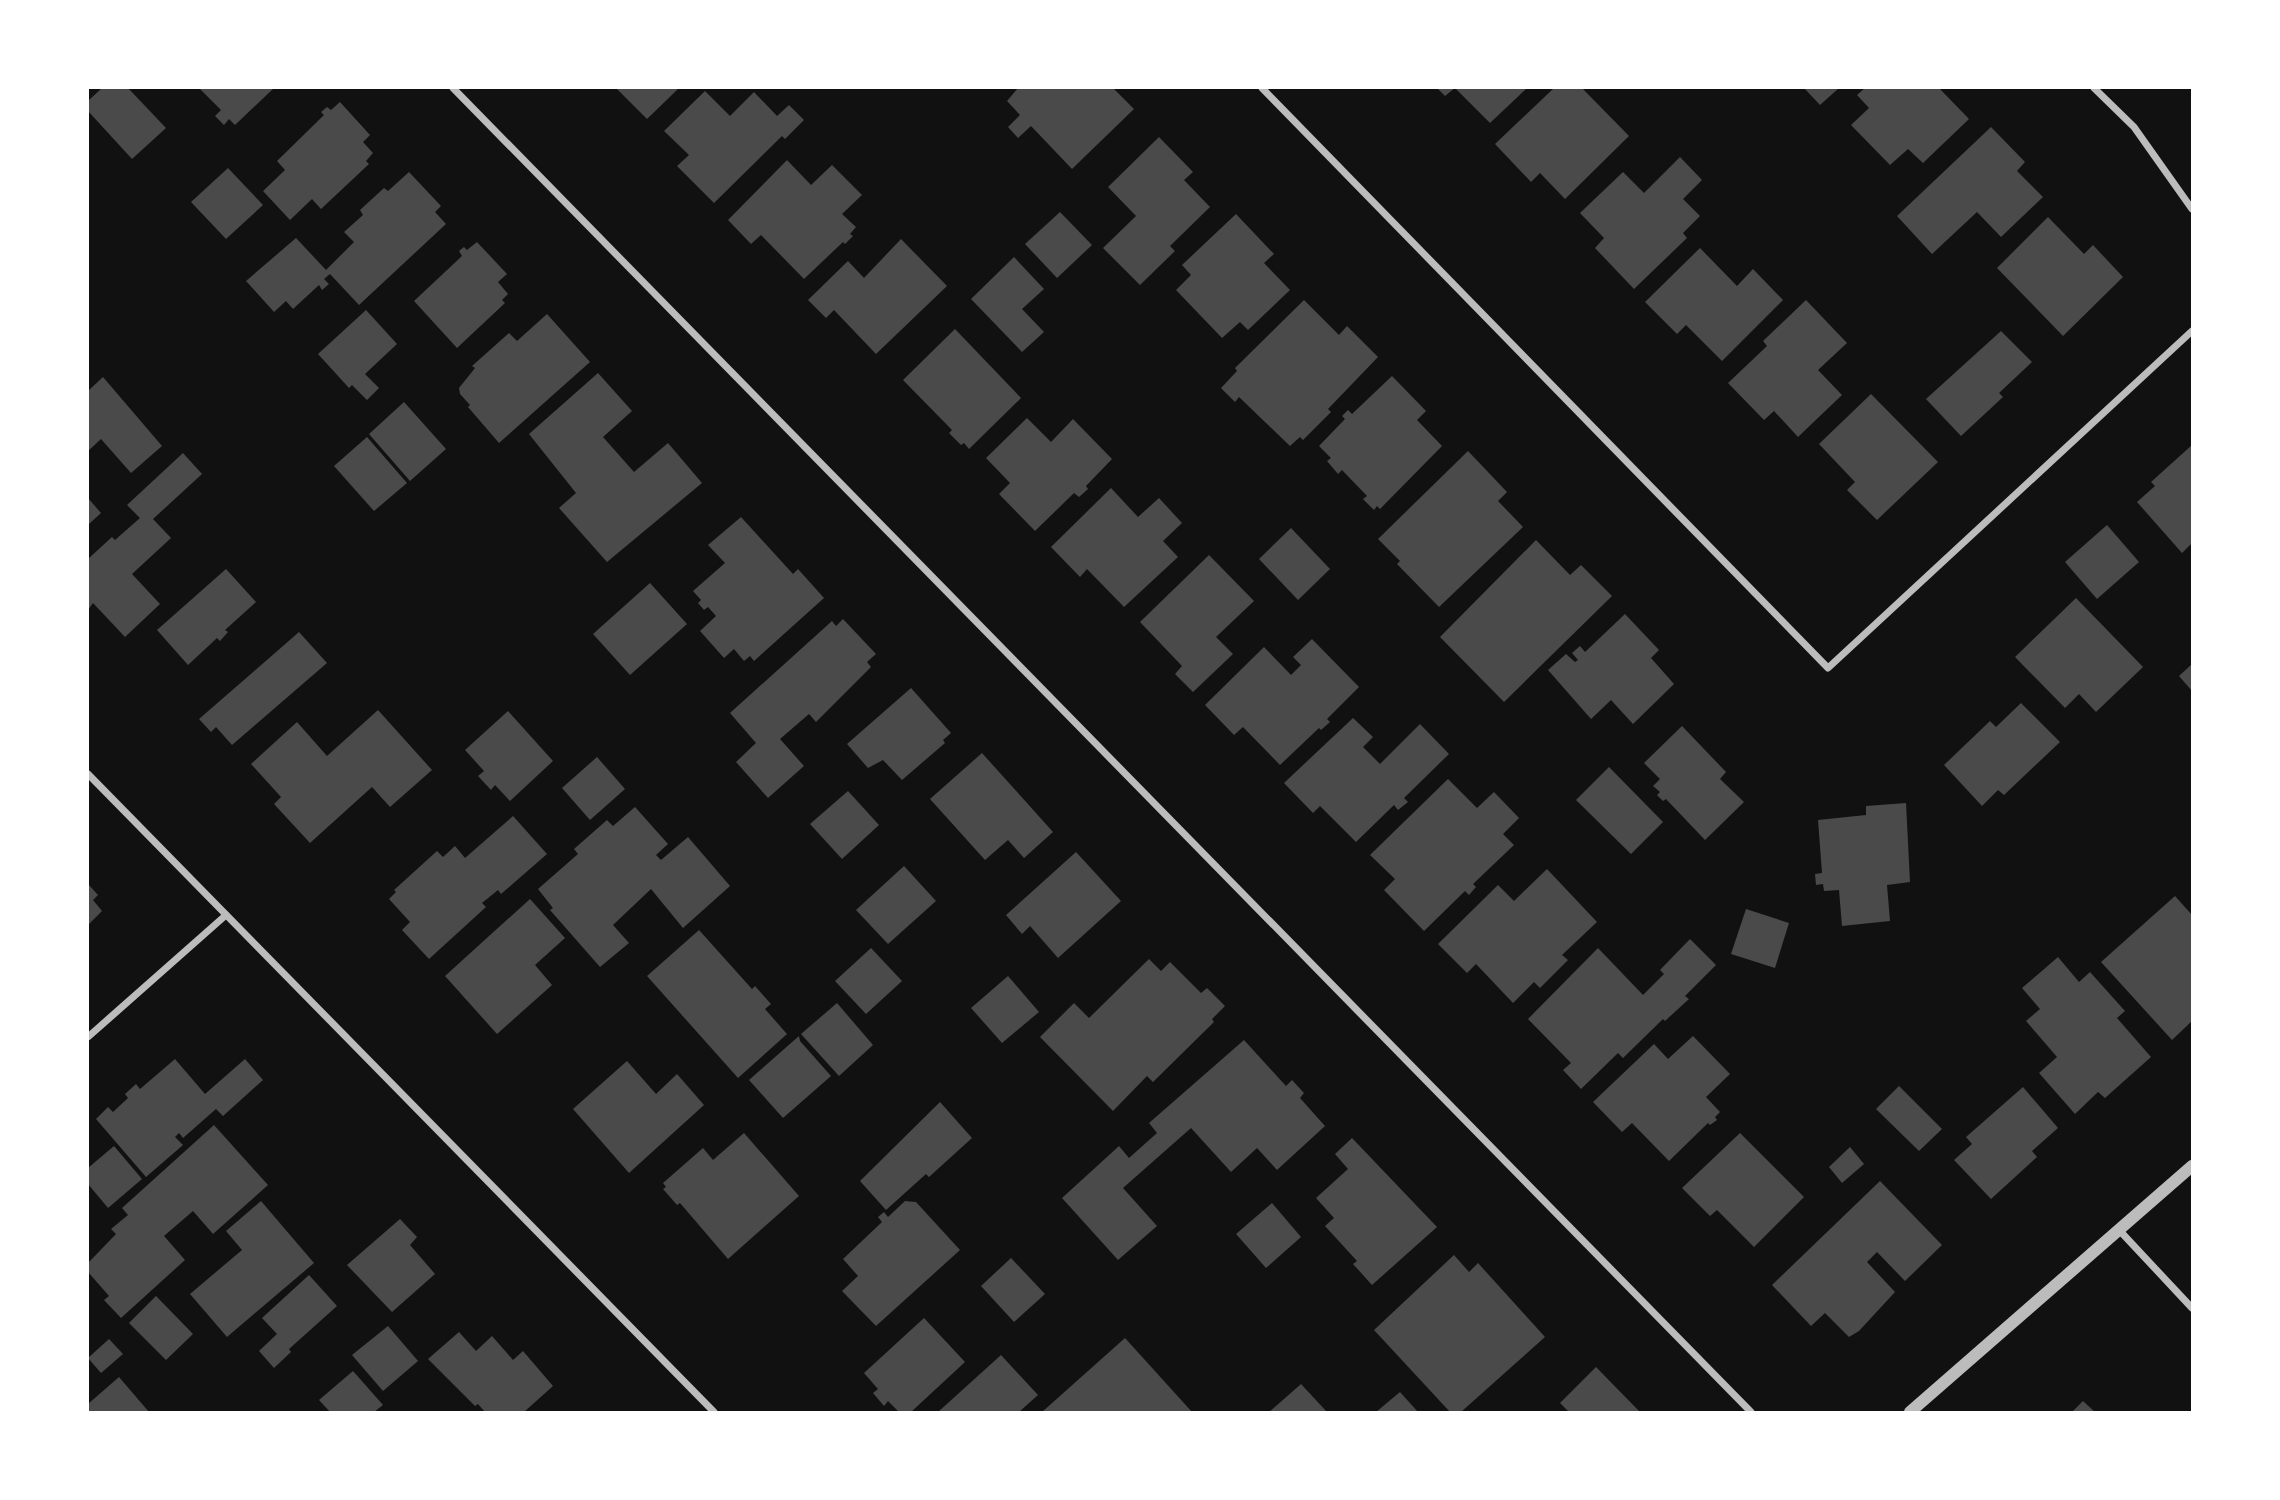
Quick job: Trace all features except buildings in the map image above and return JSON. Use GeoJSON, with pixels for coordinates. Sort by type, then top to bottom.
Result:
{"type":"FeatureCollection","features":[{"type":"Feature","properties":{"kind":"street"},"geometry":{"type":"LineString","coordinates":[[453,88],[1751,1412]]}},
{"type":"Feature","properties":{"kind":"street"},"geometry":{"type":"LineString","coordinates":[[1262,88],[1828,668],[2193,331]]}},
{"type":"Feature","properties":{"kind":"street"},"geometry":{"type":"LineString","coordinates":[[2094,88],[2134,127],[2193,209]]}},
{"type":"Feature","properties":{"kind":"street"},"geometry":{"type":"LineString","coordinates":[[88,774],[714,1412]]}},
{"type":"Feature","properties":{"kind":"street"},"geometry":{"type":"LineString","coordinates":[[88,1037],[226,915]]}},
{"type":"Feature","properties":{"kind":"street"},"geometry":{"type":"LineString","coordinates":[[1910,1412],[2193,1166]]}},
{"type":"Feature","properties":{"kind":"street"},"geometry":{"type":"LineString","coordinates":[[2120,1231],[2193,1308]]}}]}
